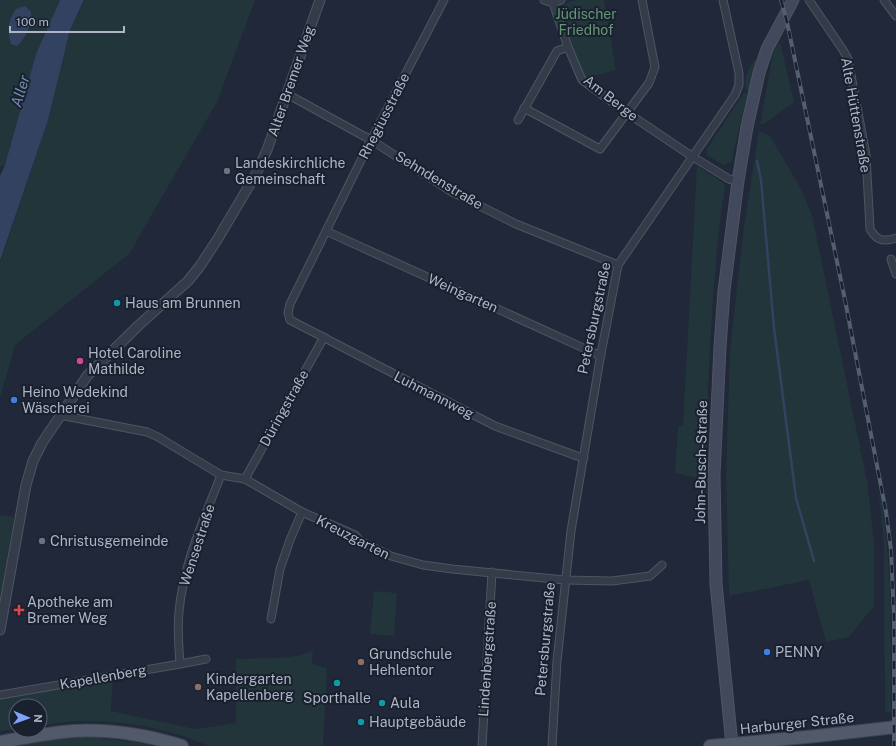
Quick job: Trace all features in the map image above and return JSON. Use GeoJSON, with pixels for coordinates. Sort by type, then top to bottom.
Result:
{"type":"FeatureCollection","features":[{"type":"Feature","properties":{"kind":"main road"},"geometry":{"type":"LineString","coordinates":[[738,181],[747,127],[767,49],[793,0]]}},
{"type":"Feature","properties":{"kind":"main road","name":"John-Busch-Straße"},"geometry":{"type":"LineString","coordinates":[[732,745],[716,584],[714,475],[716,410],[723,307],[738,181]]}},
{"type":"Feature","properties":{"kind":"main road","name":"Harburger Straße"},"geometry":{"type":"LineString","coordinates":[[710,746],[732,745],[892,727]]}},
{"type":"Feature","properties":{"kind":"main road"},"geometry":{"type":"LineString","coordinates":[[0,742],[73,731],[95,731],[139,736],[182,746]]}},
{"type":"Feature","properties":{"kind":"street","name":"Alter Bremer Weg"},"geometry":{"type":"LineString","coordinates":[[0,630],[26,485],[33,461],[42,443],[87,376],[139,325],[188,281],[200,266],[256,174],[267,150],[320,0]]}},
{"type":"Feature","properties":{"kind":"street","name":"Rhegiusstraße"},"geometry":{"type":"LineString","coordinates":[[290,320],[288,314],[290,304],[371,140],[444,0]]}},
{"type":"Feature","properties":{"kind":"street"},"geometry":{"type":"LineString","coordinates":[[544,0],[553,3],[561,0]]}},
{"type":"Feature","properties":{"kind":"street"},"geometry":{"type":"LineString","coordinates":[[524,108],[600,148],[649,83],[655,67],[642,0]]}},
{"type":"Feature","properties":{"kind":"street","name":"Petersburgstraße"},"geometry":{"type":"LineString","coordinates":[[552,746],[557,661],[571,531],[600,356],[618,265],[735,95],[739,85],[738,73],[723,0]]}},
{"type":"Feature","properties":{"kind":"street","name":"Alte Hüttenstraße"},"geometry":{"type":"LineString","coordinates":[[809,0],[848,59],[866,155],[870,229],[878,238],[887,240],[896,238]]}},
{"type":"Feature","properties":{"kind":"street"},"geometry":{"type":"LineString","coordinates":[[884,0],[896,15]]}},
{"type":"Feature","properties":{"kind":"street","name":"Am Berge"},"geometry":{"type":"LineString","coordinates":[[553,3],[568,48],[582,80],[626,112],[693,157]]}},
{"type":"Feature","properties":{"kind":"street"},"geometry":{"type":"LineString","coordinates":[[518,120],[556,51],[568,48]]}},
{"type":"Feature","properties":{"kind":"street","name":"Sehndenstraße"},"geometry":{"type":"LineString","coordinates":[[287,94],[371,140],[452,192],[516,224],[618,265]]}},
{"type":"Feature","properties":{"kind":"street"},"geometry":{"type":"LineString","coordinates":[[693,157],[729,179],[738,181]]}},
{"type":"Feature","properties":{"kind":"street","name":"Weingarten"},"geometry":{"type":"LineString","coordinates":[[326,231],[600,356]]}},
{"type":"Feature","properties":{"kind":"street"},"geometry":{"type":"LineString","coordinates":[[891,259],[896,274]]}},
{"type":"Feature","properties":{"kind":"street","name":"Luhmannweg"},"geometry":{"type":"LineString","coordinates":[[290,320],[495,426],[584,458]]}},
{"type":"Feature","properties":{"kind":"street","name":"Düringstraße"},"geometry":{"type":"LineString","coordinates":[[245,479],[324,337]]}},
{"type":"Feature","properties":{"kind":"street","name":"Kreuzgarten"},"geometry":{"type":"LineString","coordinates":[[60,415],[147,432],[158,437],[221,475],[245,479],[302,512],[355,535],[360,541],[391,556],[423,565],[565,580],[612,581],[650,576],[662,565]]}},
{"type":"Feature","properties":{"kind":"street","name":"Wensestraße"},"geometry":{"type":"LineString","coordinates":[[180,664],[178,636],[179,612],[184,580],[194,545],[221,475]]}},
{"type":"Feature","properties":{"kind":"street"},"geometry":{"type":"LineString","coordinates":[[271,619],[280,570],[290,540],[302,512]]}},
{"type":"Feature","properties":{"kind":"street","name":"Lindenbergstraße"},"geometry":{"type":"LineString","coordinates":[[482,746],[492,572]]}},
{"type":"Feature","properties":{"kind":"street","name":"Kapellenberg"},"geometry":{"type":"LineString","coordinates":[[0,694],[206,659]]}},
{"type":"Feature","properties":{"kind":"green space"},"geometry":{"type":"Polygon","coordinates":[[[0,0],[60,0],[36,54],[5,165],[0,167],[0,0]]]}},
{"type":"Feature","properties":{"kind":"green space"},"geometry":{"type":"Polygon","coordinates":[[[85,0],[255,0],[217,102],[129,254],[15,345],[0,398],[0,263],[48,120],[70,30],[85,0]]]}},
{"type":"Feature","properties":{"kind":"green space","name":"Jüdischer Friedhof"},"geometry":{"type":"Polygon","coordinates":[[[576,0],[604,0],[616,70],[586,78],[571,45],[560,12],[566,4],[576,0]]]}},
{"type":"Feature","properties":{"kind":"green space"},"geometry":{"type":"Polygon","coordinates":[[[780,41],[794,102],[764,124],[760,124],[773,53],[780,41]]]}},
{"type":"Feature","properties":{"kind":"green space"},"geometry":{"type":"Polygon","coordinates":[[[755,59],[757,60],[748,93],[745,80],[755,59]]]}},
{"type":"Feature","properties":{"kind":"green space"},"geometry":{"type":"Polygon","coordinates":[[[745,91],[747,96],[731,162],[723,165],[707,155],[707,149],[745,91]]]}},
{"type":"Feature","properties":{"kind":"green space"},"geometry":{"type":"Polygon","coordinates":[[[759,131],[770,136],[800,187],[812,215],[867,481],[874,543],[874,606],[849,637],[826,642],[809,580],[729,596],[726,477],[730,350],[744,226],[759,131]]]}},
{"type":"Feature","properties":{"kind":"green space"},"geometry":{"type":"Polygon","coordinates":[[[697,166],[725,184],[712,307],[706,480],[675,473],[678,427],[683,425],[697,166]]]}},
{"type":"Feature","properties":{"kind":"green space"},"geometry":{"type":"Polygon","coordinates":[[[879,495],[884,522],[889,576],[891,630],[891,712],[885,712],[884,544],[879,495]]]}},
{"type":"Feature","properties":{"kind":"green space"},"geometry":{"type":"Polygon","coordinates":[[[0,515],[14,517],[0,598],[0,515]]]}},
{"type":"Feature","properties":{"kind":"green space"},"geometry":{"type":"Polygon","coordinates":[[[374,591],[397,593],[394,636],[370,634],[374,591]]]}},
{"type":"Feature","properties":{"kind":"green space"},"geometry":{"type":"Polygon","coordinates":[[[313,651],[312,664],[327,668],[323,746],[209,746],[181,735],[145,726],[103,721],[74,721],[48,725],[48,698],[8,698],[8,730],[0,731],[0,692],[113,674],[111,711],[195,729],[236,723],[236,659],[286,657],[313,651]]]}},
{"type":"Feature","properties":{"kind":"green space"},"geometry":{"type":"Polygon","coordinates":[[[90,737],[135,742],[153,746],[0,746],[53,738],[90,737]]]}},
{"type":"Feature","properties":{"kind":"water"},"geometry":{"type":"Polygon","coordinates":[[[60,0],[84,0],[70,30],[48,120],[0,261],[0,176],[5,165],[36,54],[60,0]]]}},
{"type":"Feature","properties":{"kind":"water"},"geometry":{"type":"Polygon","coordinates":[[[25,6],[31,12],[30,22],[26,35],[17,46],[11,44],[9,35],[10,21],[16,9],[25,6]]]}},
{"type":"Feature","properties":{"kind":"waterway"},"geometry":{"type":"LineString","coordinates":[[757,161],[761,180],[774,328],[796,498],[814,561]]}},
{"type":"Feature","properties":{"kind":"railway"},"geometry":{"type":"LineString","coordinates":[[781,0],[787,22],[845,300],[886,512],[891,550],[894,618],[894,746]]}},
{"type":"Feature","properties":{"kind":"place","name":"Landeskirchliche Gemeinschaft"},"geometry":{"type":"Point","coordinates":[227,171]}},
{"type":"Feature","properties":{"kind":"place","name":"Haus am Brunnen"},"geometry":{"type":"Point","coordinates":[117,303]}},
{"type":"Feature","properties":{"kind":"place","name":"Hotel Caroline Mathilde"},"geometry":{"type":"Point","coordinates":[80,361]}},
{"type":"Feature","properties":{"kind":"place","name":"Heino Wedekind Wäscherei"},"geometry":{"type":"Point","coordinates":[14,400]}},
{"type":"Feature","properties":{"kind":"place","name":"Christusgemeinde"},"geometry":{"type":"Point","coordinates":[42,541]}},
{"type":"Feature","properties":{"kind":"place","name":"Apotheke am Bremer Weg"},"geometry":{"type":"Point","coordinates":[19,610]}},
{"type":"Feature","properties":{"kind":"place","name":"PENNY"},"geometry":{"type":"Point","coordinates":[767,652]}},
{"type":"Feature","properties":{"kind":"place","name":"Grundschule Hehlentor"},"geometry":{"type":"Point","coordinates":[361,662]}},
{"type":"Feature","properties":{"kind":"place","name":"Sporthalle"},"geometry":{"type":"Point","coordinates":[337,683]}},
{"type":"Feature","properties":{"kind":"place","name":"Kindergarten Kapellenberg"},"geometry":{"type":"Point","coordinates":[198,687]}},
{"type":"Feature","properties":{"kind":"place","name":"Aula"},"geometry":{"type":"Point","coordinates":[382,703]}},
{"type":"Feature","properties":{"kind":"place","name":"Hauptgebäude"},"geometry":{"type":"Point","coordinates":[361,722]}},
{"type":"Feature","properties":{"kind":"water label","name":"Aller"},"geometry":{"type":"Point","coordinates":[20,91]}}]}
